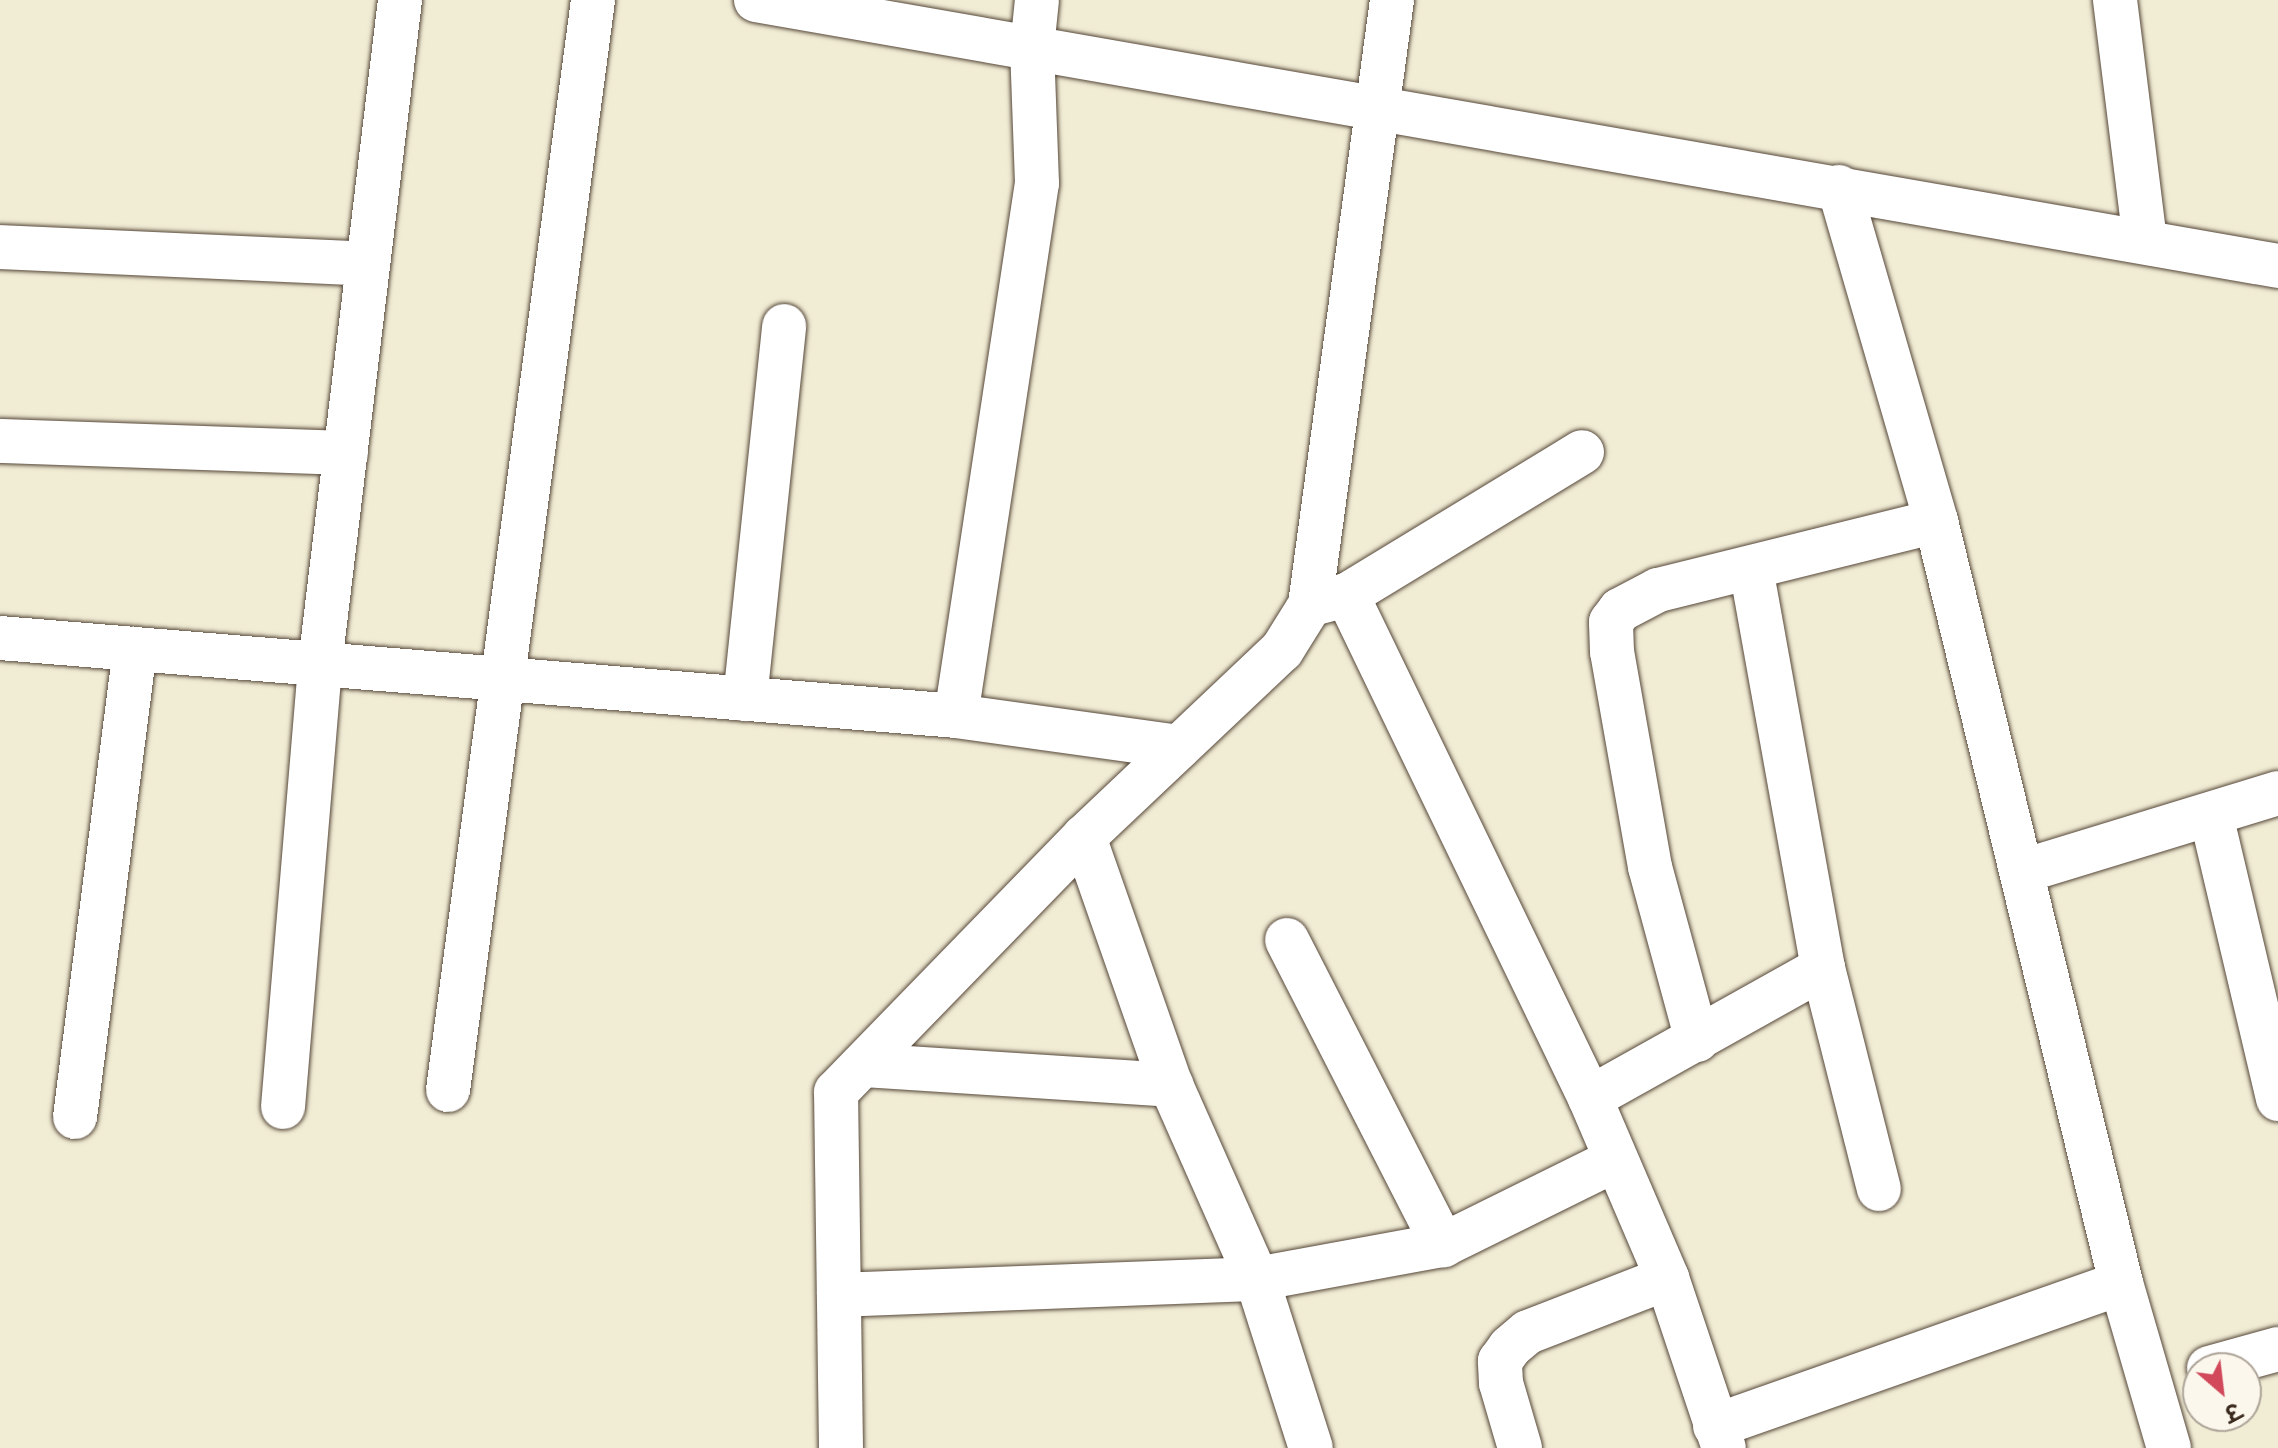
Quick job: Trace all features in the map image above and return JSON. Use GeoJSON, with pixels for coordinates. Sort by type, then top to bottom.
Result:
{"type":"FeatureCollection","features":[{"type":"Feature","properties":{"kind":"street"},"geometry":{"type":"LineString","coordinates":[[283,1107],[320,664],[400,0]]}},
{"type":"Feature","properties":{"kind":"street"},"geometry":{"type":"LineString","coordinates":[[448,1090],[593,0]]}},
{"type":"Feature","properties":{"kind":"street"},"geometry":{"type":"LineString","coordinates":[[756,0],[2278,266]]}},
{"type":"Feature","properties":{"kind":"street"},"geometry":{"type":"LineString","coordinates":[[956,716],[1037,183],[1032,48],[1037,0]]}},
{"type":"Feature","properties":{"kind":"street"},"geometry":{"type":"LineString","coordinates":[[1392,0],[1374,110],[1329,600],[1590,1098],[1667,1278],[1720,1437],[2121,1283]]}},
{"type":"Feature","properties":{"kind":"street"},"geometry":{"type":"LineString","coordinates":[[2115,0],[2145,242]]}},
{"type":"Feature","properties":{"kind":"street"},"geometry":{"type":"LineString","coordinates":[[1839,187],[1936,521],[2121,1283],[2169,1448]]}},
{"type":"Feature","properties":{"kind":"street"},"geometry":{"type":"LineString","coordinates":[[0,247],[368,264]]}},
{"type":"Feature","properties":{"kind":"street"},"geometry":{"type":"LineString","coordinates":[[745,699],[784,326]]}},
{"type":"Feature","properties":{"kind":"street"},"geometry":{"type":"LineString","coordinates":[[0,441],[346,453]]}},
{"type":"Feature","properties":{"kind":"street"},"geometry":{"type":"LineString","coordinates":[[841,1448],[836,1092],[1084,837],[1282,650],[1329,600],[1582,452]]}},
{"type":"Feature","properties":{"kind":"street"},"geometry":{"type":"LineString","coordinates":[[1697,1040],[1650,867],[1612,652],[1611,622],[1620,610],[1658,590],[1936,521]]}},
{"type":"Feature","properties":{"kind":"street"},"geometry":{"type":"LineString","coordinates":[[1751,568],[1823,968],[1879,1189]]}},
{"type":"Feature","properties":{"kind":"street"},"geometry":{"type":"LineString","coordinates":[[0,638],[956,716],[1179,747]]}},
{"type":"Feature","properties":{"kind":"street"},"geometry":{"type":"LineString","coordinates":[[75,1117],[135,649]]}},
{"type":"Feature","properties":{"kind":"street"},"geometry":{"type":"LineString","coordinates":[[2023,871],[2278,793]]}},
{"type":"Feature","properties":{"kind":"street"},"geometry":{"type":"LineString","coordinates":[[2211,815],[2278,1099]]}},
{"type":"Feature","properties":{"kind":"street"},"geometry":{"type":"LineString","coordinates":[[1084,837],[1171,1085],[1257,1279],[1311,1448]]}},
{"type":"Feature","properties":{"kind":"street"},"geometry":{"type":"LineString","coordinates":[[1287,940],[1443,1245]]}},
{"type":"Feature","properties":{"kind":"street"},"geometry":{"type":"LineString","coordinates":[[1590,1098],[1823,968]]}},
{"type":"Feature","properties":{"kind":"street"},"geometry":{"type":"LineString","coordinates":[[863,1065],[1171,1085]]}},
{"type":"Feature","properties":{"kind":"street"},"geometry":{"type":"LineString","coordinates":[[839,1295],[1257,1279],[1443,1245],[1615,1160]]}},
{"type":"Feature","properties":{"kind":"street"},"geometry":{"type":"LineString","coordinates":[[1520,1448],[1501,1383],[1500,1361],[1510,1347],[1528,1332],[1667,1278]]}},
{"type":"Feature","properties":{"kind":"street"},"geometry":{"type":"LineString","coordinates":[[2152,1384],[2182,1376]]}}]}
